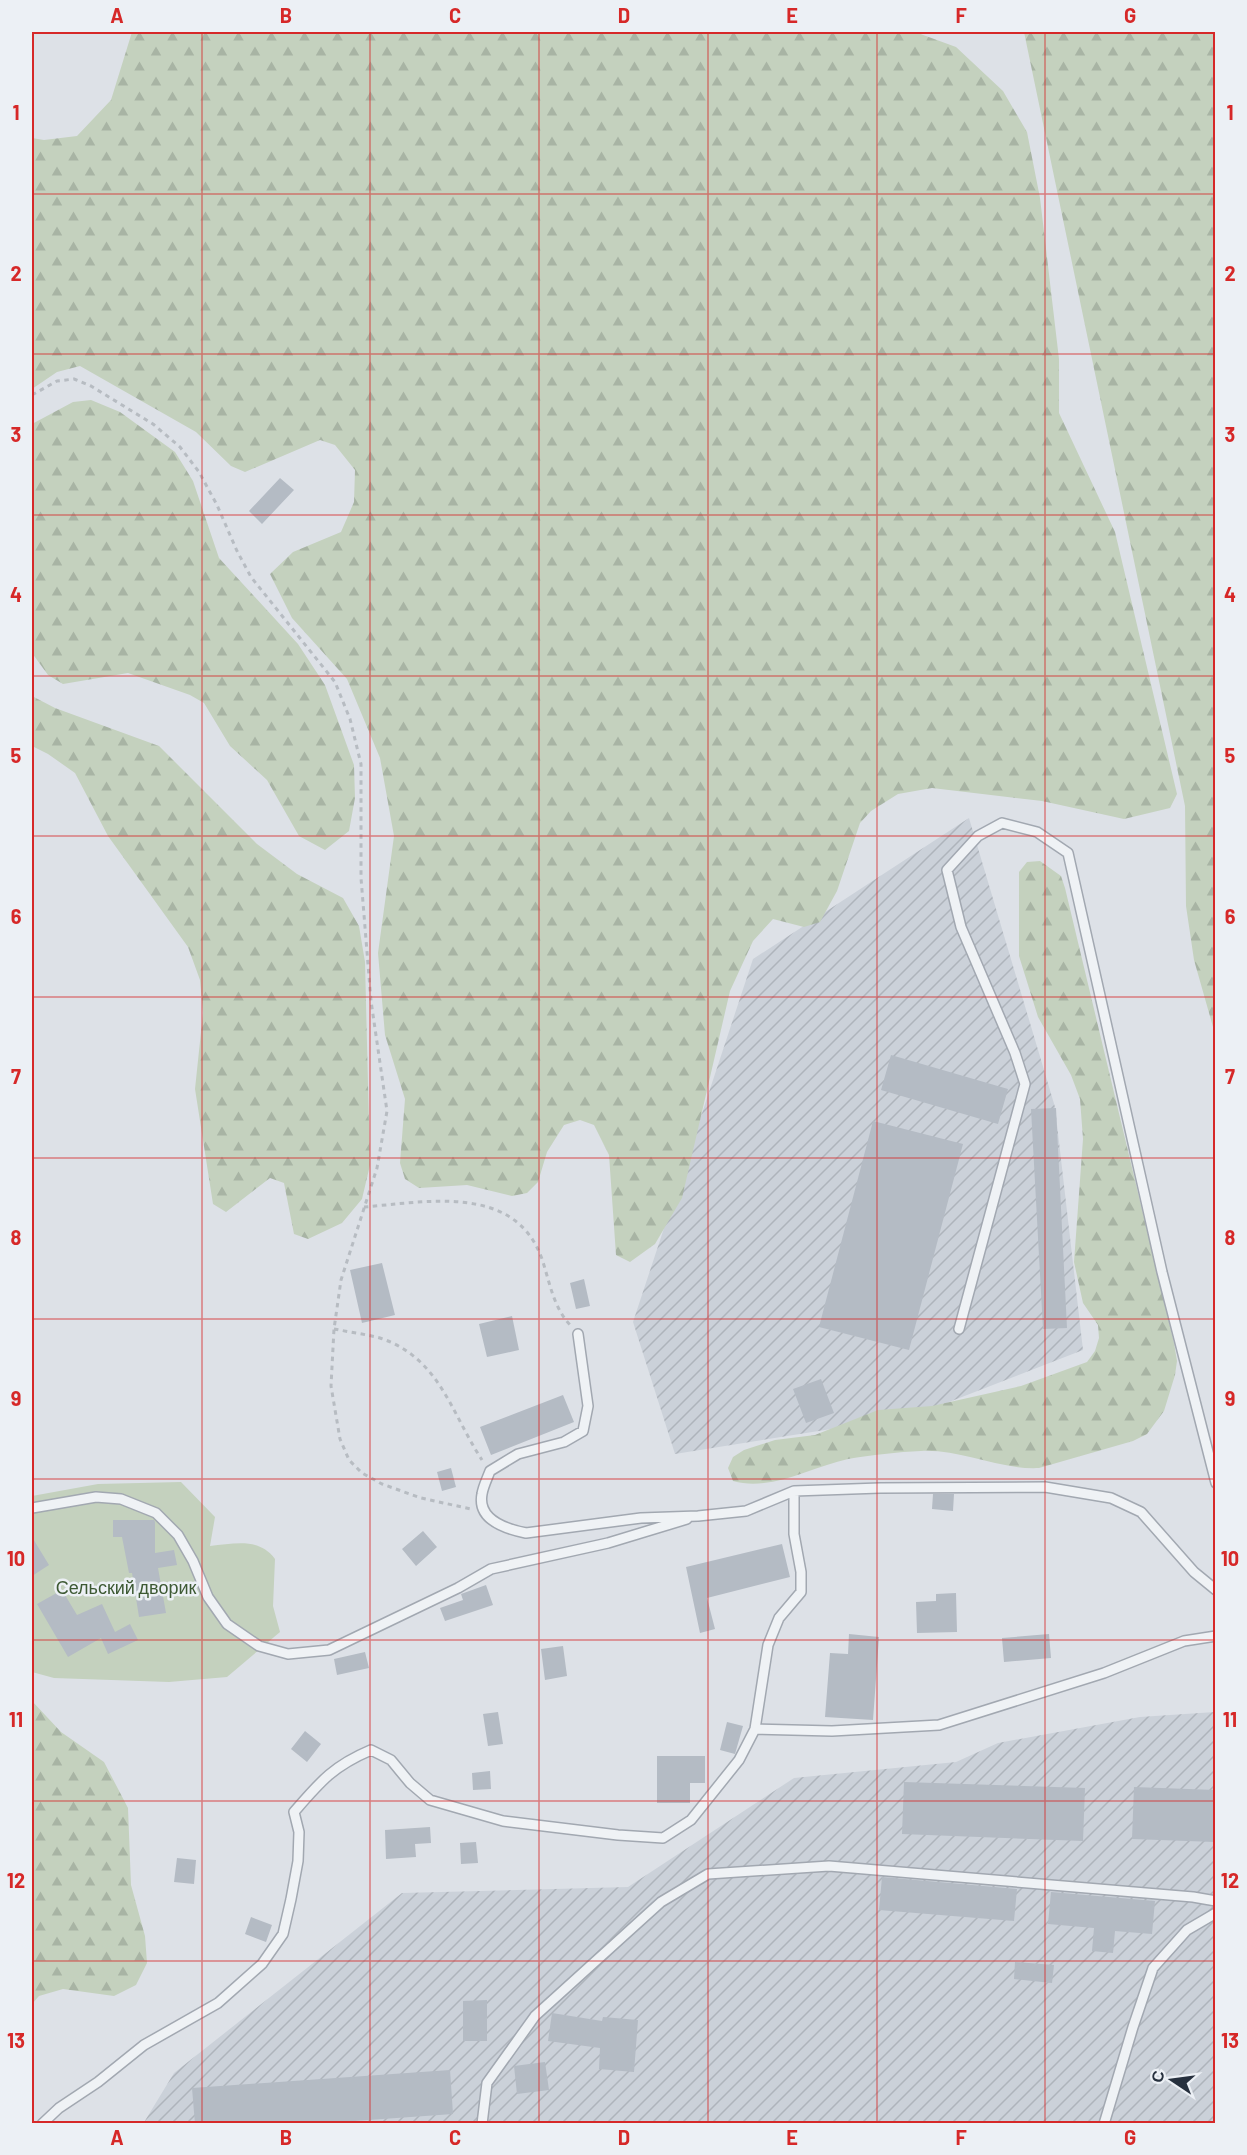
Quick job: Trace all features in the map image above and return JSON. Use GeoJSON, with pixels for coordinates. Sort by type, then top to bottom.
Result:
{"type":"FeatureCollection","features":[{"type":"Feature","properties":{"kind":"lane"},"geometry":{"type":"LineString","coordinates":[[959,1329],[1025,1084],[1015,1053],[961,927],[947,870],[978,836],[1002,823],[1037,832],[1068,853],[1162,1272],[1215,1483]]}},
{"type":"Feature","properties":{"kind":"lane"},"geometry":{"type":"LineString","coordinates":[[578,1334],[588,1406],[583,1431],[564,1442],[518,1454],[490,1472],[481,1496],[482,1511],[491,1520],[511,1530],[526,1533],[641,1518],[698,1516],[746,1510],[794,1491],[1045,1487],[1112,1498],[1141,1512],[1194,1572],[1215,1590]]}},
{"type":"Feature","properties":{"kind":"lane"},"geometry":{"type":"LineString","coordinates":[[42,2124],[59,2108],[98,2082],[144,2046],[218,2003],[262,1964],[283,1934],[291,1899],[298,1861],[298,1832],[294,1812],[324,1778],[349,1759],[371,1750],[391,1760],[410,1783],[430,1800],[503,1821],[663,1838],[692,1820],[739,1760],[754,1729],[768,1646],[779,1617],[801,1592],[801,1572],[794,1534],[794,1491]]}},
{"type":"Feature","properties":{"kind":"lane"},"geometry":{"type":"LineString","coordinates":[[32,1508],[96,1497],[121,1500],[156,1513],[178,1535],[193,1561],[208,1597],[227,1624],[259,1646],[288,1654],[329,1650],[458,1588],[491,1569],[608,1544],[698,1516]]}},
{"type":"Feature","properties":{"kind":"lane"},"geometry":{"type":"LineString","coordinates":[[754,1729],[832,1731],[939,1725],[1104,1673],[1185,1641],[1215,1636]]}},
{"type":"Feature","properties":{"kind":"lane"},"geometry":{"type":"LineString","coordinates":[[482,2124],[487,2083],[535,2016],[661,1902],[708,1874],[829,1866],[1215,1901]]}},
{"type":"Feature","properties":{"kind":"lane"},"geometry":{"type":"LineString","coordinates":[[1104,2124],[1133,2027],[1154,1968],[1187,1930],[1215,1913]]}},
{"type":"Feature","properties":{"kind":"path"},"geometry":{"type":"LineString","coordinates":[[32,395],[57,381],[74,379],[91,386],[153,424],[180,447],[199,472],[217,504],[251,577],[334,682],[350,719],[361,764],[361,878],[371,1001],[387,1111],[377,1168],[341,1280],[334,1329],[331,1386],[340,1439],[349,1460],[362,1473],[382,1484],[421,1498],[482,1511]]}},
{"type":"Feature","properties":{"kind":"path"},"geometry":{"type":"LineString","coordinates":[[364,1207],[445,1200],[485,1205],[510,1217],[526,1232],[541,1257],[561,1316],[578,1334]]}},
{"type":"Feature","properties":{"kind":"path"},"geometry":{"type":"LineString","coordinates":[[334,1329],[380,1339],[412,1353],[430,1370],[448,1398],[470,1442],[490,1472]]}},
{"type":"Feature","properties":{"kind":"shaded area"},"geometry":{"type":"Polygon","coordinates":[[[969,818],[1055,1107],[1083,1350],[913,1416],[675,1454],[633,1322],[753,959],[969,818]]]}},
{"type":"Feature","properties":{"kind":"shaded area"},"geometry":{"type":"Polygon","coordinates":[[[1215,1712],[1215,2123],[143,2124],[174,2073],[402,1893],[628,1887],[794,1778],[956,1762],[998,1743],[1140,1717],[1215,1712]]]}},
{"type":"Feature","properties":{"kind":"green space"},"geometry":{"type":"Polygon","coordinates":[[[132,32],[915,32],[956,47],[1003,91],[1027,132],[1040,198],[1059,359],[1059,413],[1115,532],[1177,794],[1170,808],[1124,819],[1042,801],[932,788],[898,794],[871,811],[860,823],[837,891],[820,922],[804,927],[773,919],[753,941],[730,991],[682,1198],[655,1244],[630,1262],[616,1255],[609,1155],[594,1125],[580,1120],[564,1125],[547,1152],[538,1182],[527,1193],[512,1196],[467,1185],[419,1188],[405,1179],[400,1163],[405,1099],[385,1035],[378,953],[394,836],[380,758],[347,679],[292,618],[270,574],[293,552],[341,532],[354,502],[355,470],[335,445],[320,440],[245,472],[231,466],[196,432],[80,366],[57,372],[32,389],[32,138],[44,140],[77,136],[111,100],[132,32]]]}},
{"type":"Feature","properties":{"kind":"green space"},"geometry":{"type":"Polygon","coordinates":[[[1024,32],[1215,32],[1215,1034],[1194,960],[1186,906],[1185,806],[1024,32]]]}},
{"type":"Feature","properties":{"kind":"green space"},"geometry":{"type":"Polygon","coordinates":[[[91,400],[120,412],[175,452],[193,481],[219,558],[298,644],[325,685],[354,765],[355,798],[349,831],[325,850],[299,836],[267,780],[230,746],[204,703],[190,695],[128,673],[63,684],[48,675],[32,653],[32,424],[73,402],[91,400]]]}},
{"type":"Feature","properties":{"kind":"green space"},"geometry":{"type":"Polygon","coordinates":[[[32,696],[55,708],[159,746],[257,844],[297,874],[343,898],[359,926],[365,962],[370,1165],[362,1199],[342,1223],[308,1239],[294,1234],[284,1183],[270,1178],[226,1212],[213,1204],[195,1089],[203,1013],[200,980],[188,947],[108,836],[75,773],[32,746],[32,696]]]}},
{"type":"Feature","properties":{"kind":"green space"},"geometry":{"type":"Polygon","coordinates":[[[1040,861],[1061,876],[1065,888],[1174,1343],[1177,1361],[1175,1375],[1164,1411],[1147,1434],[1133,1441],[1039,1468],[1009,1466],[951,1453],[921,1451],[848,1459],[776,1481],[747,1484],[733,1481],[728,1468],[733,1457],[744,1450],[775,1440],[815,1435],[878,1410],[932,1406],[1021,1386],[1087,1362],[1095,1351],[1099,1338],[1098,1325],[1083,1303],[1074,1262],[1083,1139],[1080,1099],[1071,1075],[1038,1017],[1019,956],[1019,872],[1027,862],[1040,861]]]}},
{"type":"Feature","properties":{"kind":"green space","name":"Сельский дворик"},"geometry":{"type":"Polygon","coordinates":[[[181,1482],[215,1517],[210,1546],[237,1543],[254,1545],[269,1552],[275,1559],[273,1606],[280,1632],[227,1677],[169,1682],[54,1678],[32,1672],[32,1496],[98,1484],[181,1482]]]}},
{"type":"Feature","properties":{"kind":"green space"},"geometry":{"type":"Polygon","coordinates":[[[32,1701],[61,1732],[104,1762],[128,1808],[131,1885],[145,1936],[147,1963],[136,1985],[114,1996],[63,1989],[39,1996],[32,2004],[32,1701]]]}},
{"type":"Feature","properties":{"kind":"building"},"geometry":{"type":"Polygon","coordinates":[[[280,478],[294,490],[262,524],[249,511],[280,478]]]}},
{"type":"Feature","properties":{"kind":"building"},"geometry":{"type":"Polygon","coordinates":[[[891,1055],[1008,1089],[998,1124],[881,1090],[891,1055]]]}},
{"type":"Feature","properties":{"kind":"building"},"geometry":{"type":"Polygon","coordinates":[[[1056,1108],[1067,1328],[1043,1329],[1031,1109],[1056,1108]]]}},
{"type":"Feature","properties":{"kind":"building"},"geometry":{"type":"Polygon","coordinates":[[[873,1121],[963,1144],[909,1350],[819,1327],[873,1121]]]}},
{"type":"Feature","properties":{"kind":"building"},"geometry":{"type":"Polygon","coordinates":[[[382,1263],[395,1315],[362,1323],[350,1270],[382,1263]]]}},
{"type":"Feature","properties":{"kind":"building"},"geometry":{"type":"Polygon","coordinates":[[[584,1279],[590,1306],[576,1309],[570,1283],[584,1279]]]}},
{"type":"Feature","properties":{"kind":"building"},"geometry":{"type":"Polygon","coordinates":[[[512,1316],[519,1350],[487,1357],[479,1324],[512,1316]]]}},
{"type":"Feature","properties":{"kind":"building"},"geometry":{"type":"Polygon","coordinates":[[[821,1379],[834,1413],[806,1423],[793,1389],[821,1379]]]}},
{"type":"Feature","properties":{"kind":"building"},"geometry":{"type":"Polygon","coordinates":[[[563,1395],[574,1422],[491,1455],[480,1427],[563,1395]]]}},
{"type":"Feature","properties":{"kind":"building"},"geometry":{"type":"Polygon","coordinates":[[[451,1468],[456,1487],[442,1491],[437,1472],[451,1468]]]}},
{"type":"Feature","properties":{"kind":"building"},"geometry":{"type":"Polygon","coordinates":[[[933,1494],[954,1494],[953,1511],[932,1509],[933,1494]]]}},
{"type":"Feature","properties":{"kind":"building"},"geometry":{"type":"Polygon","coordinates":[[[113,1520],[154,1520],[155,1553],[174,1550],[177,1565],[158,1568],[166,1613],[139,1617],[132,1573],[129,1573],[122,1537],[113,1537],[113,1520]]]}},
{"type":"Feature","properties":{"kind":"building"},"geometry":{"type":"Polygon","coordinates":[[[423,1531],[437,1547],[416,1566],[402,1549],[423,1531]]]}},
{"type":"Feature","properties":{"kind":"building"},"geometry":{"type":"Polygon","coordinates":[[[32,1537],[49,1565],[32,1576],[32,1537]]]}},
{"type":"Feature","properties":{"kind":"building"},"geometry":{"type":"Polygon","coordinates":[[[782,1544],[790,1577],[707,1598],[715,1629],[700,1633],[686,1567],[782,1544]]]}},
{"type":"Feature","properties":{"kind":"building"},"geometry":{"type":"Polygon","coordinates":[[[486,1585],[493,1605],[445,1621],[440,1608],[463,1600],[461,1594],[486,1585]]]}},
{"type":"Feature","properties":{"kind":"building"},"geometry":{"type":"Polygon","coordinates":[[[62,1590],[77,1615],[102,1604],[115,1632],[130,1624],[138,1640],[108,1654],[101,1638],[68,1657],[37,1604],[62,1590]]]}},
{"type":"Feature","properties":{"kind":"building"},"geometry":{"type":"Polygon","coordinates":[[[956,1593],[957,1632],[917,1633],[916,1602],[936,1601],[936,1594],[956,1593]]]}},
{"type":"Feature","properties":{"kind":"building"},"geometry":{"type":"Polygon","coordinates":[[[849,1634],[879,1637],[873,1720],[825,1717],[830,1653],[848,1654],[849,1634]]]}},
{"type":"Feature","properties":{"kind":"building"},"geometry":{"type":"Polygon","coordinates":[[[1049,1634],[1051,1658],[1004,1662],[1002,1638],[1049,1634]]]}},
{"type":"Feature","properties":{"kind":"building"},"geometry":{"type":"Polygon","coordinates":[[[563,1646],[567,1676],[545,1680],[541,1649],[563,1646]]]}},
{"type":"Feature","properties":{"kind":"building"},"geometry":{"type":"Polygon","coordinates":[[[365,1652],[369,1668],[337,1675],[334,1659],[365,1652]]]}},
{"type":"Feature","properties":{"kind":"building"},"geometry":{"type":"Polygon","coordinates":[[[498,1712],[503,1744],[488,1746],[483,1714],[498,1712]]]}},
{"type":"Feature","properties":{"kind":"building"},"geometry":{"type":"Polygon","coordinates":[[[727,1722],[743,1726],[735,1754],[720,1750],[727,1722]]]}},
{"type":"Feature","properties":{"kind":"building"},"geometry":{"type":"Polygon","coordinates":[[[305,1731],[321,1744],[307,1762],[291,1749],[305,1731]]]}},
{"type":"Feature","properties":{"kind":"building"},"geometry":{"type":"Polygon","coordinates":[[[657,1756],[705,1756],[705,1783],[690,1783],[690,1803],[657,1803],[657,1756]]]}},
{"type":"Feature","properties":{"kind":"building"},"geometry":{"type":"Polygon","coordinates":[[[490,1771],[491,1789],[473,1790],[472,1773],[490,1771]]]}},
{"type":"Feature","properties":{"kind":"building"},"geometry":{"type":"Polygon","coordinates":[[[904,1782],[1085,1788],[1083,1841],[902,1834],[904,1782]]]}},
{"type":"Feature","properties":{"kind":"building"},"geometry":{"type":"Polygon","coordinates":[[[1134,1787],[1215,1790],[1215,1842],[1132,1839],[1134,1787]]]}},
{"type":"Feature","properties":{"kind":"building"},"geometry":{"type":"Polygon","coordinates":[[[430,1827],[431,1843],[415,1844],[416,1857],[386,1859],[385,1830],[430,1827]]]}},
{"type":"Feature","properties":{"kind":"building"},"geometry":{"type":"Polygon","coordinates":[[[476,1842],[478,1863],[461,1864],[460,1843],[476,1842]]]}},
{"type":"Feature","properties":{"kind":"building"},"geometry":{"type":"Polygon","coordinates":[[[177,1858],[196,1860],[194,1884],[174,1882],[177,1858]]]}},
{"type":"Feature","properties":{"kind":"building"},"geometry":{"type":"Polygon","coordinates":[[[882,1877],[1017,1889],[1014,1921],[879,1910],[882,1877]]]}},
{"type":"Feature","properties":{"kind":"building"},"geometry":{"type":"Polygon","coordinates":[[[1051,1892],[1155,1901],[1152,1934],[1115,1931],[1113,1953],[1092,1951],[1094,1928],[1048,1924],[1051,1892]]]}},
{"type":"Feature","properties":{"kind":"building"},"geometry":{"type":"Polygon","coordinates":[[[251,1917],[272,1925],[266,1942],[245,1934],[251,1917]]]}},
{"type":"Feature","properties":{"kind":"building"},"geometry":{"type":"Polygon","coordinates":[[[1015,1962],[1054,1965],[1052,1983],[1014,1979],[1015,1962]]]}},
{"type":"Feature","properties":{"kind":"building"},"geometry":{"type":"Polygon","coordinates":[[[487,2000],[487,2041],[463,2041],[463,2001],[487,2000]]]}},
{"type":"Feature","properties":{"kind":"building"},"geometry":{"type":"Polygon","coordinates":[[[552,2013],[602,2021],[603,2017],[638,2020],[634,2072],[599,2069],[600,2048],[548,2041],[552,2013]]]}},
{"type":"Feature","properties":{"kind":"building"},"geometry":{"type":"Polygon","coordinates":[[[545,2062],[549,2090],[517,2094],[514,2066],[545,2062]]]}},
{"type":"Feature","properties":{"kind":"building"},"geometry":{"type":"Polygon","coordinates":[[[450,2070],[453,2114],[312,2124],[195,2124],[192,2088],[450,2070]]]}}]}
